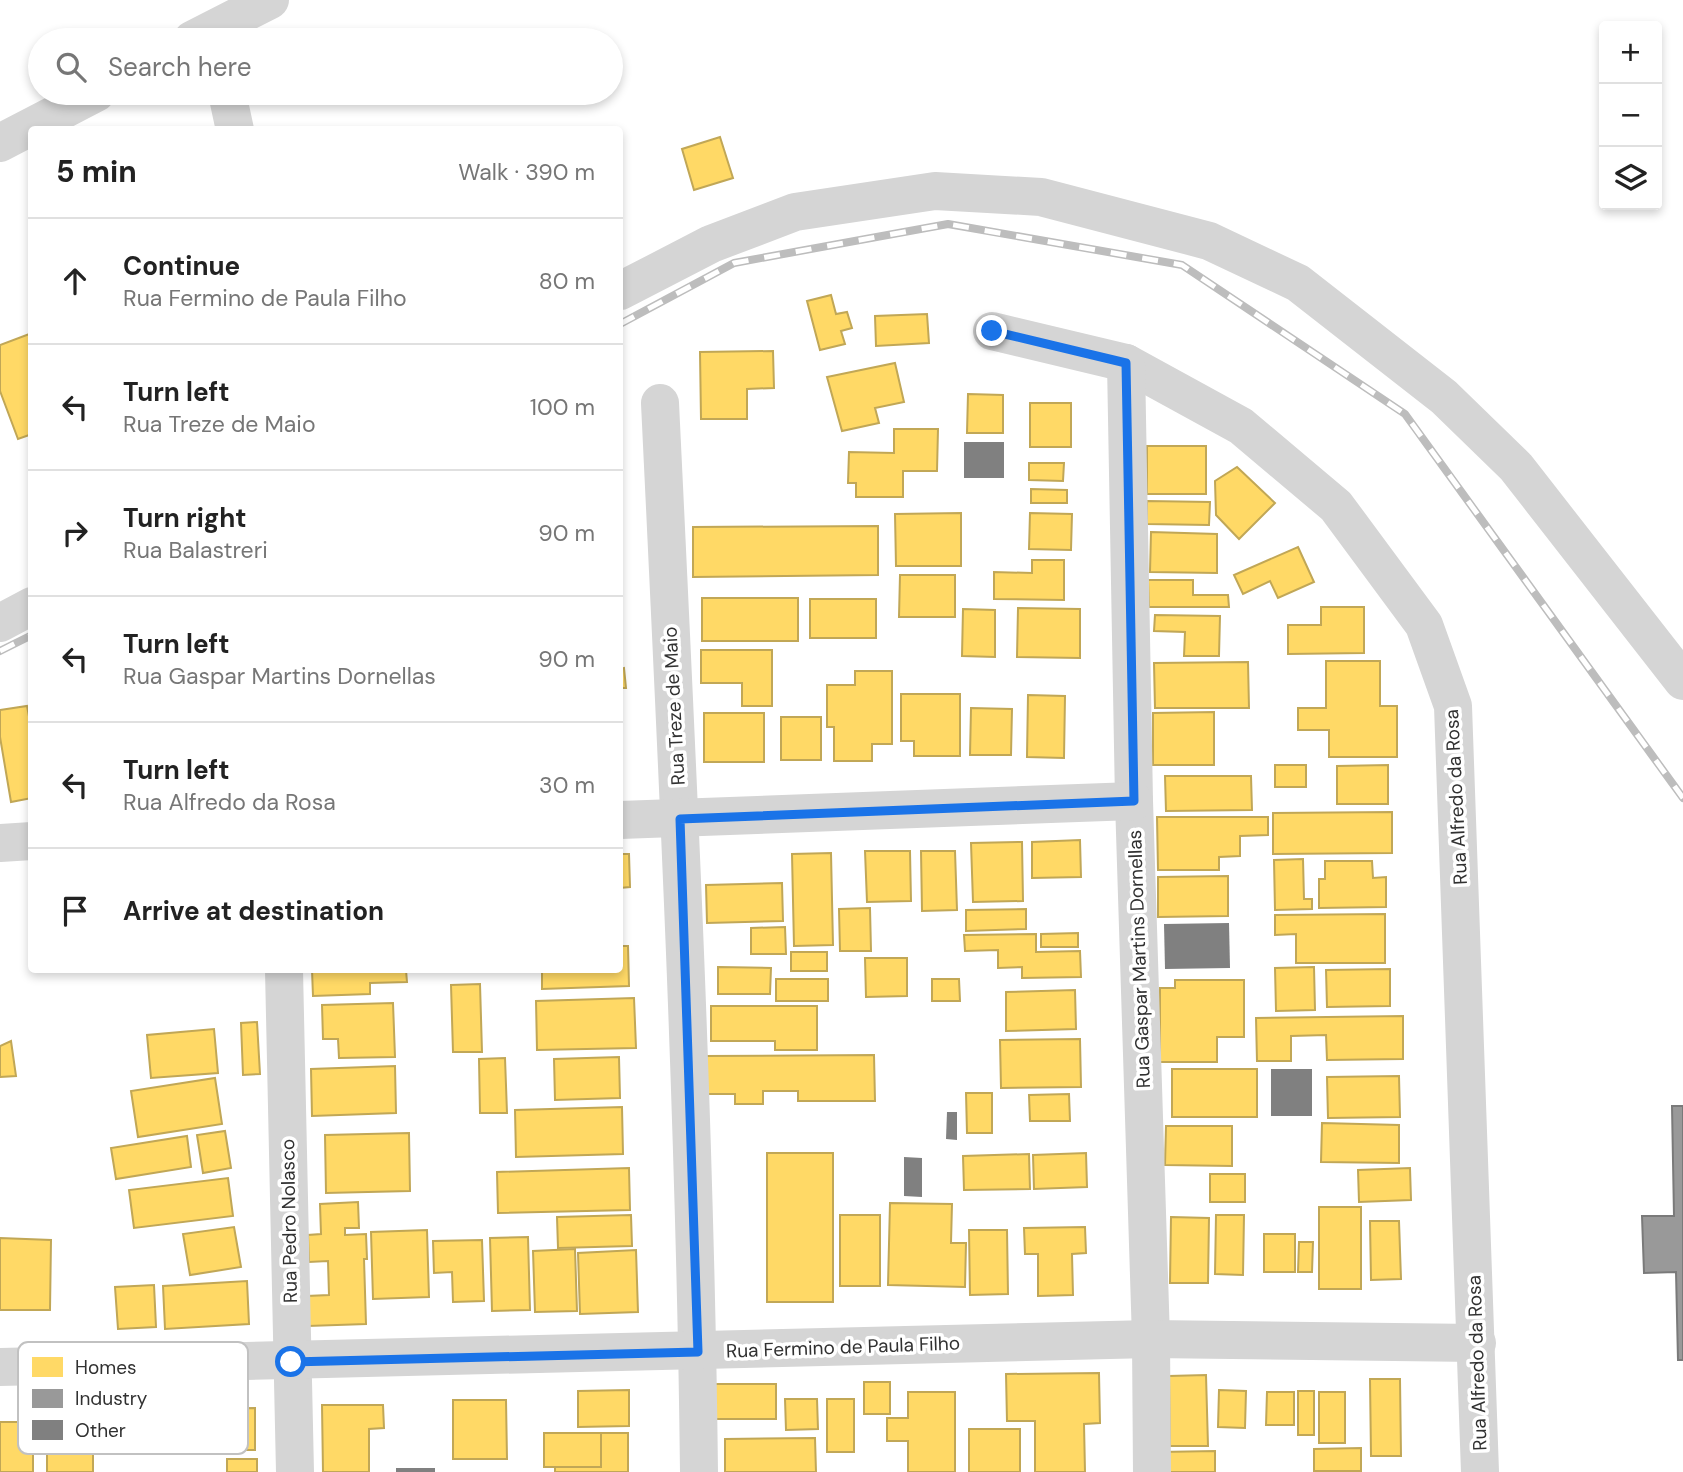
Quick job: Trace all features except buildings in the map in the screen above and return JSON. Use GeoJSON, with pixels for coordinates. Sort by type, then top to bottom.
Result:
{"type":"FeatureCollection","features":[{"type":"Feature","properties":{"kind":"street"},"geometry":{"type":"LineString","coordinates":[[208,27],[270,0]]}},
{"type":"Feature","properties":{"kind":"street"},"geometry":{"type":"LineString","coordinates":[[33,126],[73,105]]}},
{"type":"Feature","properties":{"kind":"street"},"geometry":{"type":"LineString","coordinates":[[230,105],[234,126]]}},
{"type":"Feature","properties":{"kind":"street"},"geometry":{"type":"LineString","coordinates":[[0,143],[28,128]]}},
{"type":"Feature","properties":{"kind":"street"},"geometry":{"type":"LineString","coordinates":[[623,289],[711,244],[795,212],[935,191],[1041,197],[1209,241],[1298,283],[1444,397],[1516,467],[1683,681]]}},
{"type":"Feature","properties":{"kind":"street","name":"Rua Alfredo da Rosa"},"geometry":{"type":"LineString","coordinates":[[992,331],[1126,363],[1241,426],[1336,506],[1424,625],[1453,706],[1480,1472]]}},
{"type":"Feature","properties":{"kind":"street","name":"Rua Gaspar Martins Dornellas"},"geometry":{"type":"LineString","coordinates":[[1126,363],[1134,801],[1151,1339],[1152,1472]]}},
{"type":"Feature","properties":{"kind":"street","name":"Rua Treze de Maio"},"geometry":{"type":"LineString","coordinates":[[660,403],[680,819],[698,1352],[699,1472]]}},
{"type":"Feature","properties":{"kind":"street"},"geometry":{"type":"LineString","coordinates":[[0,623],[28,608]]}},
{"type":"Feature","properties":{"kind":"street"},"geometry":{"type":"LineString","coordinates":[[623,820],[1134,801]]}},
{"type":"Feature","properties":{"kind":"street"},"geometry":{"type":"LineString","coordinates":[[0,843],[28,841]]}},
{"type":"Feature","properties":{"kind":"street","name":"Rua Pedro Nolasco"},"geometry":{"type":"LineString","coordinates":[[284,973],[295,1472]]}},
{"type":"Feature","properties":{"kind":"street","name":"Rua Fermino de Paula Filho"},"geometry":{"type":"LineString","coordinates":[[248,1363],[1151,1339],[1477,1343]]}},
{"type":"Feature","properties":{"kind":"street","name":"Rua Fermino de Paula Filho"},"geometry":{"type":"LineString","coordinates":[[0,1367],[18,1367]]}},
{"type":"Feature","properties":{"kind":"railway"},"geometry":{"type":"LineString","coordinates":[[623,322],[734,263],[948,224],[1182,265],[1405,414],[1683,798]]}},
{"type":"Feature","properties":{"kind":"railway"},"geometry":{"type":"LineString","coordinates":[[0,651],[28,637]]}},
{"type":"Feature","properties":{"kind":"route"},"geometry":{"type":"LineString","coordinates":[[291,1362],[698,1352],[680,819],[1134,801],[1126,363],[992,331]]}}]}
